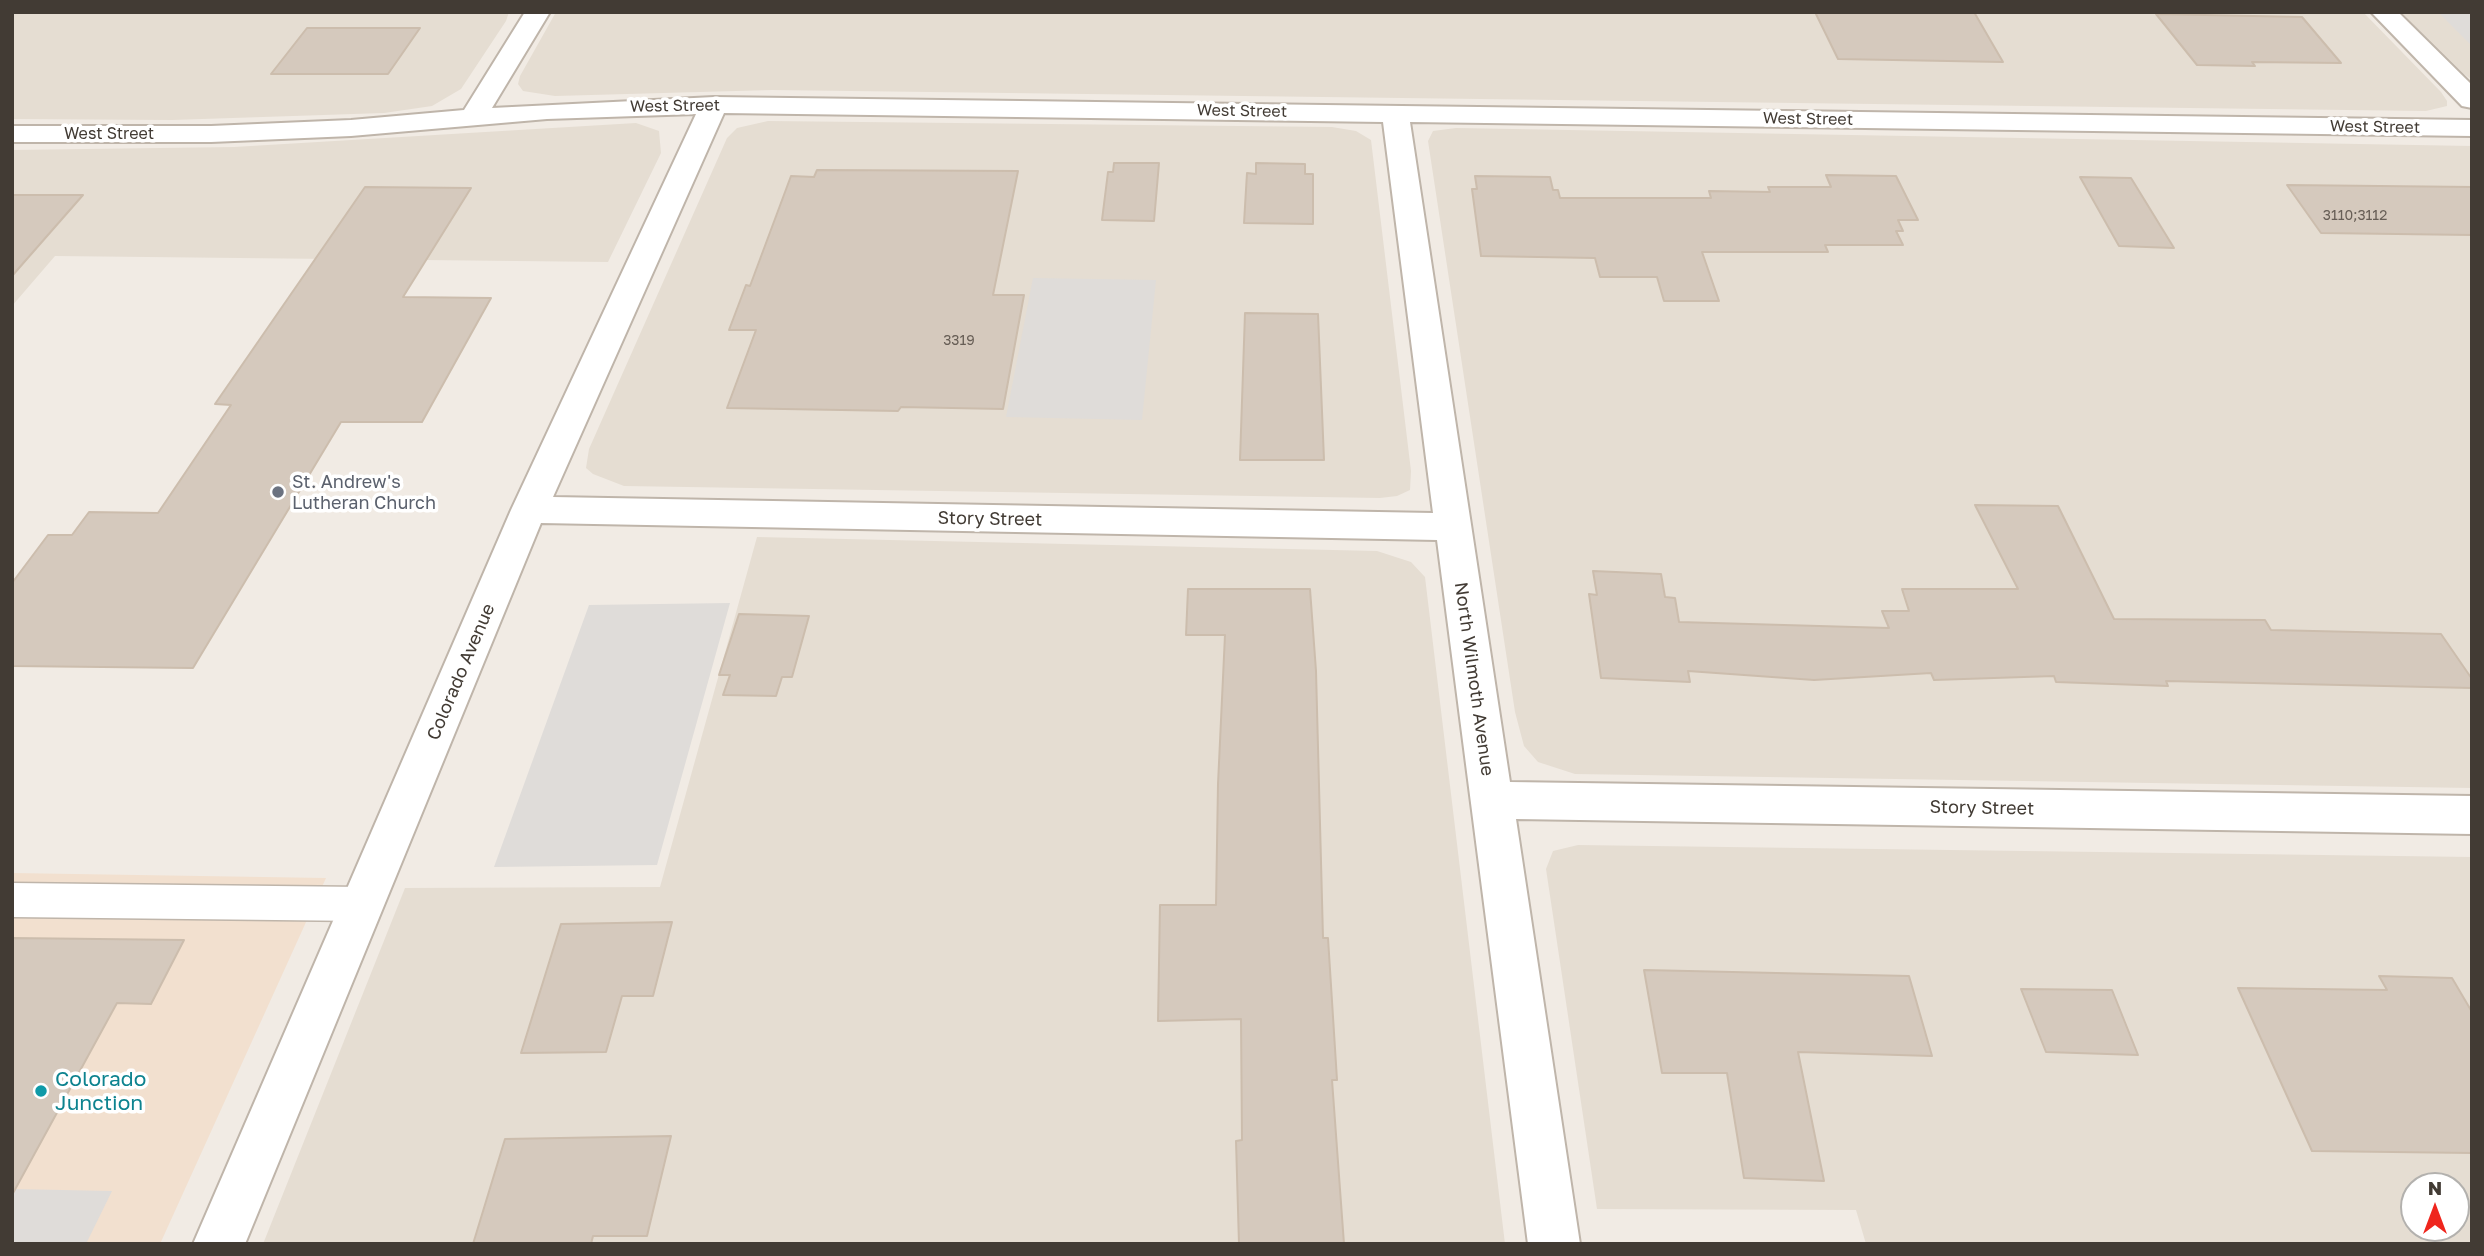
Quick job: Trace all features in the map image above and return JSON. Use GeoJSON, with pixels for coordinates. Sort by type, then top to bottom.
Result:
{"type":"FeatureCollection","features":[{"type":"Feature","properties":{"kind":"street"},"geometry":{"type":"LineString","coordinates":[[473,117],[538,12]]}},
{"type":"Feature","properties":{"kind":"street"},"geometry":{"type":"LineString","coordinates":[[2383,12],[2472,100]]}},
{"type":"Feature","properties":{"kind":"street","name":"West Street"},"geometry":{"type":"LineString","coordinates":[[12,134],[211,134],[351,128],[621,107],[714,105],[2472,128]]}},
{"type":"Feature","properties":{"kind":"street","name":"Colorado Avenue"},"geometry":{"type":"LineString","coordinates":[[219,1244],[529,510],[714,105]]}},
{"type":"Feature","properties":{"kind":"street","name":"North Wilmoth Avenue"},"geometry":{"type":"LineString","coordinates":[[1395,113],[1554,1244]]}},
{"type":"Feature","properties":{"kind":"street","name":"Story Street"},"geometry":{"type":"LineString","coordinates":[[529,510],[1452,527]]}},
{"type":"Feature","properties":{"kind":"street","name":"Story Street"},"geometry":{"type":"LineString","coordinates":[[1492,800],[2472,816]]}},
{"type":"Feature","properties":{"kind":"lane"},"geometry":{"type":"LineString","coordinates":[[12,900],[363,904]]}},
{"type":"Feature","properties":{"kind":"shaded area"},"geometry":{"type":"Polygon","coordinates":[[[12,12],[509,12],[506,21],[461,89],[432,106],[384,113],[172,120],[12,119],[12,12]]]}},
{"type":"Feature","properties":{"kind":"shaded area"},"geometry":{"type":"Polygon","coordinates":[[[556,12],[2363,12],[2441,92],[2447,106],[2426,111],[772,90],[555,96],[523,91],[518,84],[520,76],[556,12]]]}},
{"type":"Feature","properties":{"kind":"shaded area"},"geometry":{"type":"Polygon","coordinates":[[[2401,12],[2472,12],[2472,80],[2464,74],[2401,12]]]}},
{"type":"Feature","properties":{"kind":"shaded area"},"geometry":{"type":"Polygon","coordinates":[[[2438,12],[2472,12],[2472,46],[2438,12]]]}},
{"type":"Feature","properties":{"kind":"shaded area"},"geometry":{"type":"Polygon","coordinates":[[[768,121],[1332,127],[1356,131],[1371,140],[1411,471],[1410,490],[1397,496],[1380,498],[624,486],[593,474],[586,468],[589,449],[727,138],[737,128],[768,121]]]}},
{"type":"Feature","properties":{"kind":"shaded area"},"geometry":{"type":"Polygon","coordinates":[[[636,123],[659,131],[661,153],[608,262],[55,256],[12,306],[12,150],[234,147],[636,123]]]}},
{"type":"Feature","properties":{"kind":"shaded area"},"geometry":{"type":"Polygon","coordinates":[[[1456,128],[2472,146],[2472,788],[1575,774],[1538,762],[1524,746],[1515,712],[1428,141],[1433,131],[1456,128]]]}},
{"type":"Feature","properties":{"kind":"shaded area"},"geometry":{"type":"Polygon","coordinates":[[[1033,278],[1156,280],[1142,420],[1006,417],[1033,278]]]}},
{"type":"Feature","properties":{"kind":"shaded area"},"geometry":{"type":"Polygon","coordinates":[[[757,537],[1377,551],[1411,562],[1425,577],[1505,1244],[263,1244],[405,888],[660,887],[757,537]]]}},
{"type":"Feature","properties":{"kind":"shaded area"},"geometry":{"type":"Polygon","coordinates":[[[730,603],[657,865],[494,867],[589,605],[730,603]]]}},
{"type":"Feature","properties":{"kind":"shaded area"},"geometry":{"type":"Polygon","coordinates":[[[1578,845],[2472,857],[2472,1244],[1866,1244],[1856,1210],[1597,1209],[1546,869],[1553,851],[1578,845]]]}},
{"type":"Feature","properties":{"kind":"shaded area"},"geometry":{"type":"Polygon","coordinates":[[[12,873],[326,878],[160,1244],[12,1244],[12,873]]]}},
{"type":"Feature","properties":{"kind":"shaded area"},"geometry":{"type":"Polygon","coordinates":[[[12,1189],[112,1191],[86,1244],[12,1244],[12,1189]]]}},
{"type":"Feature","properties":{"kind":"building"},"geometry":{"type":"Polygon","coordinates":[[[1815,12],[1974,12],[2003,62],[1838,59],[1815,12]]]}},
{"type":"Feature","properties":{"kind":"building"},"geometry":{"type":"Polygon","coordinates":[[[2156,14],[2302,17],[2341,63],[2252,62],[2255,66],[2197,65],[2156,14]]]}},
{"type":"Feature","properties":{"kind":"building"},"geometry":{"type":"Polygon","coordinates":[[[307,28],[420,28],[388,74],[271,74],[307,28]]]}},
{"type":"Feature","properties":{"kind":"building"},"geometry":{"type":"Polygon","coordinates":[[[1114,163],[1159,163],[1154,221],[1102,220],[1108,172],[1113,172],[1114,163]]]}},
{"type":"Feature","properties":{"kind":"building"},"geometry":{"type":"Polygon","coordinates":[[[1256,163],[1305,164],[1305,174],[1313,174],[1313,224],[1244,223],[1247,173],[1256,174],[1256,163]]]}},
{"type":"Feature","properties":{"kind":"building"},"geometry":{"type":"Polygon","coordinates":[[[817,170],[1018,171],[993,295],[1024,295],[1003,409],[901,407],[898,411],[727,408],[756,330],[729,330],[746,285],[750,286],[791,176],[814,177],[817,170]]]}},
{"type":"Feature","properties":{"kind":"building"},"geometry":{"type":"Polygon","coordinates":[[[1826,175],[1896,176],[1918,220],[1898,220],[1903,231],[1896,231],[1903,245],[1825,245],[1828,252],[1702,252],[1719,301],[1664,301],[1657,277],[1600,277],[1595,258],[1481,256],[1472,189],[1477,189],[1475,176],[1550,177],[1553,190],[1558,190],[1560,198],[1711,198],[1709,191],[1770,192],[1768,187],[1831,187],[1826,175]]]}},
{"type":"Feature","properties":{"kind":"building"},"geometry":{"type":"Polygon","coordinates":[[[2080,177],[2131,178],[2174,248],[2119,246],[2080,177]]]}},
{"type":"Feature","properties":{"kind":"building"},"geometry":{"type":"Polygon","coordinates":[[[2287,185],[2472,187],[2472,235],[2321,233],[2287,185]]]}},
{"type":"Feature","properties":{"kind":"building","name":"St. Andrew's Lutheran Church"},"geometry":{"type":"Polygon","coordinates":[[[365,187],[471,188],[403,297],[491,298],[422,422],[341,422],[193,668],[12,666],[12,583],[48,535],[72,535],[89,512],[158,513],[231,405],[215,404],[365,187]]]}},
{"type":"Feature","properties":{"kind":"building"},"geometry":{"type":"Polygon","coordinates":[[[12,195],[83,195],[12,276],[12,195]]]}},
{"type":"Feature","properties":{"kind":"building"},"geometry":{"type":"Polygon","coordinates":[[[1245,313],[1318,314],[1324,460],[1240,460],[1245,313]]]}},
{"type":"Feature","properties":{"kind":"building"},"geometry":{"type":"Polygon","coordinates":[[[1975,505],[2058,506],[2114,619],[2265,620],[2271,630],[2441,634],[2472,679],[2472,688],[2166,681],[2168,686],[2056,682],[2054,676],[1934,680],[1931,673],[1814,680],[1688,671],[1690,682],[1601,678],[1589,594],[1597,595],[1593,571],[1661,574],[1665,597],[1675,598],[1679,622],[1889,628],[1882,611],[1909,611],[1902,589],[2018,589],[1975,505]]]}},
{"type":"Feature","properties":{"kind":"building"},"geometry":{"type":"Polygon","coordinates":[[[1188,589],[1310,589],[1316,671],[1323,938],[1328,938],[1337,1080],[1332,1080],[1344,1244],[1239,1244],[1236,1141],[1242,1140],[1241,1019],[1158,1021],[1160,905],[1216,905],[1225,635],[1186,635],[1188,589]]]}},
{"type":"Feature","properties":{"kind":"building"},"geometry":{"type":"Polygon","coordinates":[[[739,614],[809,616],[792,677],[782,677],[776,696],[723,695],[730,675],[719,675],[739,614]]]}},
{"type":"Feature","properties":{"kind":"building"},"geometry":{"type":"Polygon","coordinates":[[[672,922],[653,996],[622,996],[606,1052],[521,1053],[561,924],[672,922]]]}},
{"type":"Feature","properties":{"kind":"building","name":"Colorado Junction"},"geometry":{"type":"Polygon","coordinates":[[[12,938],[184,940],[151,1004],[117,1003],[12,1195],[12,938]]]}},
{"type":"Feature","properties":{"kind":"building"},"geometry":{"type":"Polygon","coordinates":[[[1644,970],[1909,976],[1932,1056],[1798,1052],[1824,1181],[1744,1178],[1727,1073],[1662,1073],[1644,970]]]}},
{"type":"Feature","properties":{"kind":"building"},"geometry":{"type":"Polygon","coordinates":[[[2379,976],[2452,978],[2472,1012],[2472,1153],[2312,1151],[2238,988],[2387,990],[2379,976]]]}},
{"type":"Feature","properties":{"kind":"building"},"geometry":{"type":"Polygon","coordinates":[[[2021,989],[2112,990],[2138,1055],[2046,1052],[2021,989]]]}},
{"type":"Feature","properties":{"kind":"building"},"geometry":{"type":"Polygon","coordinates":[[[671,1136],[647,1236],[593,1236],[591,1244],[473,1244],[505,1139],[671,1136]]]}},
{"type":"Feature","properties":{"kind":"place","name":"St. Andrew's Lutheran Church"},"geometry":{"type":"Point","coordinates":[278,492]}},
{"type":"Feature","properties":{"kind":"place","name":"Colorado Junction"},"geometry":{"type":"Point","coordinates":[41,1091]}}]}
